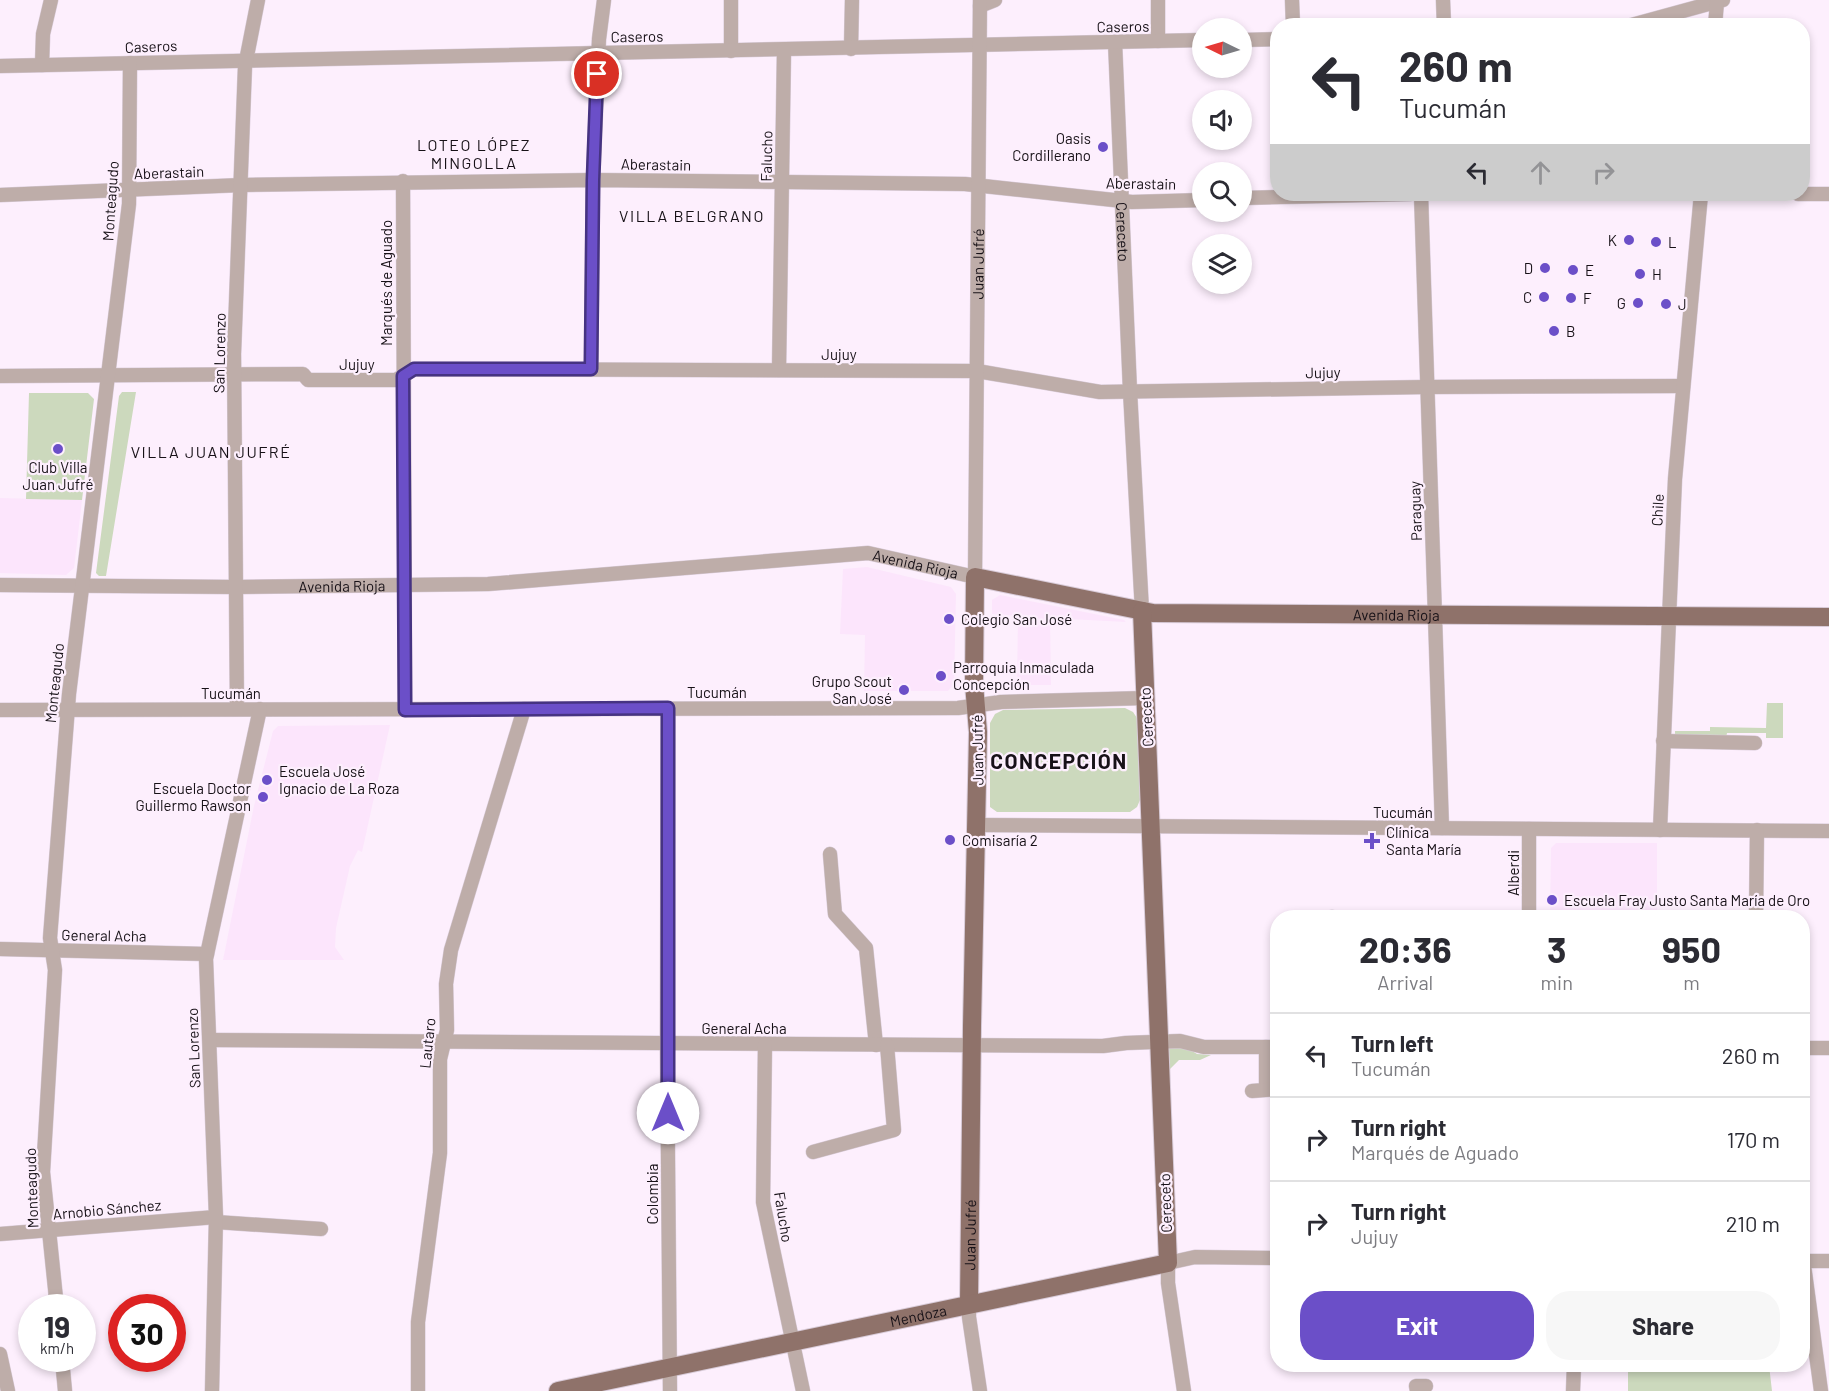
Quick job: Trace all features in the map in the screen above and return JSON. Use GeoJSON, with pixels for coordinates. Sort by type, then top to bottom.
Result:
{"type":"FeatureCollection","features":[{"type":"Feature","properties":{"kind":"main road","name":"Avenida Rioja"},"geometry":{"type":"LineString","coordinates":[[975,577],[1153,613],[1829,617]]}},
{"type":"Feature","properties":{"kind":"main road","name":"Juan Jufré"},"geometry":{"type":"LineString","coordinates":[[969,1304],[978,732],[974,684],[975,577]]}},
{"type":"Feature","properties":{"kind":"main road","name":"Cereceto"},"geometry":{"type":"LineString","coordinates":[[1142,611],[1168,1263]]}},
{"type":"Feature","properties":{"kind":"main road","name":"Mendoza"},"geometry":{"type":"LineString","coordinates":[[570,1390],[1168,1263]]}},
{"type":"Feature","properties":{"kind":"street"},"geometry":{"type":"LineString","coordinates":[[42,65],[44,34],[51,0]]}},
{"type":"Feature","properties":{"kind":"street","name":"San Lorenzo"},"geometry":{"type":"LineString","coordinates":[[237,709],[234,375],[247,60],[258,0]]}},
{"type":"Feature","properties":{"kind":"street"},"geometry":{"type":"LineString","coordinates":[[591,369],[593,180],[598,53],[604,0]]}},
{"type":"Feature","properties":{"kind":"street"},"geometry":{"type":"LineString","coordinates":[[731,0],[731,51]]}},
{"type":"Feature","properties":{"kind":"street"},"geometry":{"type":"LineString","coordinates":[[851,49],[852,0]]}},
{"type":"Feature","properties":{"kind":"street"},"geometry":{"type":"LineString","coordinates":[[980,3],[995,0]]}},
{"type":"Feature","properties":{"kind":"street"},"geometry":{"type":"LineString","coordinates":[[1158,0],[1158,41]]}},
{"type":"Feature","properties":{"kind":"street"},"geometry":{"type":"LineString","coordinates":[[1292,0],[1293,18]]}},
{"type":"Feature","properties":{"kind":"street"},"geometry":{"type":"LineString","coordinates":[[1443,0],[1444,18]]}},
{"type":"Feature","properties":{"kind":"street"},"geometry":{"type":"LineString","coordinates":[[1657,18],[1720,1],[1717,18]]}},
{"type":"Feature","properties":{"kind":"street","name":"Juan Jufré"},"geometry":{"type":"LineString","coordinates":[[975,577],[980,3]]}},
{"type":"Feature","properties":{"kind":"street"},"geometry":{"type":"LineString","coordinates":[[1252,40],[1270,39]]}},
{"type":"Feature","properties":{"kind":"street","name":"Caseros"},"geometry":{"type":"LineString","coordinates":[[0,66],[980,47],[1192,40]]}},
{"type":"Feature","properties":{"kind":"street","name":"Cereceto"},"geometry":{"type":"LineString","coordinates":[[1115,42],[1142,611]]}},
{"type":"Feature","properties":{"kind":"street","name":"Falucho"},"geometry":{"type":"LineString","coordinates":[[780,370],[784,50]]}},
{"type":"Feature","properties":{"kind":"street","name":"Monteagudo"},"geometry":{"type":"LineString","coordinates":[[56,1294],[44,1173],[55,970],[50,938],[68,710],[130,190],[130,63]]}},
{"type":"Feature","properties":{"kind":"street","name":"Aberastain"},"geometry":{"type":"LineString","coordinates":[[0,195],[242,185],[593,180],[978,186],[1122,201],[1192,200]]}},
{"type":"Feature","properties":{"kind":"street","name":"Marqués de Aguado"},"geometry":{"type":"LineString","coordinates":[[403,181],[405,710]]}},
{"type":"Feature","properties":{"kind":"street"},"geometry":{"type":"LineString","coordinates":[[1810,194],[1829,194]]}},
{"type":"Feature","properties":{"kind":"street"},"geometry":{"type":"LineString","coordinates":[[1252,198],[1270,197]]}},
{"type":"Feature","properties":{"kind":"street","name":"Paraguay"},"geometry":{"type":"LineString","coordinates":[[1421,201],[1442,828]]}},
{"type":"Feature","properties":{"kind":"street","name":"Chile"},"geometry":{"type":"LineString","coordinates":[[1660,830],[1675,479],[1700,201]]}},
{"type":"Feature","properties":{"kind":"street","name":"Jujuy"},"geometry":{"type":"LineString","coordinates":[[0,376],[303,374],[308,380],[396,380],[414,369],[977,371],[1100,392],[1683,386]]}},
{"type":"Feature","properties":{"kind":"street","name":"Avenida Rioja"},"geometry":{"type":"LineString","coordinates":[[0,585],[236,587],[488,584],[868,553],[975,577]]}},
{"type":"Feature","properties":{"kind":"street","name":"Tucumán"},"geometry":{"type":"LineString","coordinates":[[0,710],[958,708],[1000,702],[1145,698]]}},
{"type":"Feature","properties":{"kind":"street","name":"Colombia"},"geometry":{"type":"LineString","coordinates":[[668,708],[667,1043],[670,1391]]}},
{"type":"Feature","properties":{"kind":"street","name":"San Lorenzo"},"geometry":{"type":"LineString","coordinates":[[212,1391],[216,1220],[207,954],[260,709]]}},
{"type":"Feature","properties":{"kind":"street","name":"Lautaro"},"geometry":{"type":"LineString","coordinates":[[418,1391],[418,1322],[440,1153],[440,1059],[447,1030],[446,984],[451,950],[524,709]]}},
{"type":"Feature","properties":{"kind":"street"},"geometry":{"type":"LineString","coordinates":[[1663,741],[1755,743]]}},
{"type":"Feature","properties":{"kind":"street","name":"Tucumán"},"geometry":{"type":"LineString","coordinates":[[976,825],[1829,831]]}},
{"type":"Feature","properties":{"kind":"street","name":"Alberdi"},"geometry":{"type":"LineString","coordinates":[[1529,829],[1529,910]]}},
{"type":"Feature","properties":{"kind":"street"},"geometry":{"type":"LineString","coordinates":[[1756,910],[1757,830]]}},
{"type":"Feature","properties":{"kind":"street"},"geometry":{"type":"LineString","coordinates":[[813,1152],[894,1130],[866,948],[835,914],[830,854]]}},
{"type":"Feature","properties":{"kind":"street","name":"General Acha"},"geometry":{"type":"LineString","coordinates":[[0,950],[207,954]]}},
{"type":"Feature","properties":{"kind":"street","name":"General Acha"},"geometry":{"type":"LineString","coordinates":[[210,1040],[972,1046],[1103,1046],[1180,1041],[1204,1047],[1270,1047]]}},
{"type":"Feature","properties":{"kind":"street","name":"Falucho"},"geometry":{"type":"LineString","coordinates":[[765,1044],[763,1202],[803,1391]]}},
{"type":"Feature","properties":{"kind":"street"},"geometry":{"type":"LineString","coordinates":[[1810,1048],[1829,1048]]}},
{"type":"Feature","properties":{"kind":"street"},"geometry":{"type":"LineString","coordinates":[[1265,1090],[1270,1059]]}},
{"type":"Feature","properties":{"kind":"street","name":"Arnobio Sánchez"},"geometry":{"type":"LineString","coordinates":[[0,1234],[216,1220],[321,1229]]}},
{"type":"Feature","properties":{"kind":"street","name":"Mendoza"},"geometry":{"type":"LineString","coordinates":[[1168,1263],[1195,1257],[1270,1258]]}},
{"type":"Feature","properties":{"kind":"street"},"geometry":{"type":"LineString","coordinates":[[1810,1260],[1829,1261]]}},
{"type":"Feature","properties":{"kind":"street","name":"Cereceto"},"geometry":{"type":"LineString","coordinates":[[1168,1263],[1168,1283],[1184,1391]]}},
{"type":"Feature","properties":{"kind":"street","name":"Juan Jufré"},"geometry":{"type":"LineString","coordinates":[[969,1304],[980,1391]]}},
{"type":"Feature","properties":{"kind":"street"},"geometry":{"type":"LineString","coordinates":[[1810,1311],[1821,1391]]}},
{"type":"Feature","properties":{"kind":"street"},"geometry":{"type":"LineString","coordinates":[[0,1354],[8,1391]]}},
{"type":"Feature","properties":{"kind":"street"},"geometry":{"type":"LineString","coordinates":[[63,1372],[65,1391]]}},
{"type":"Feature","properties":{"kind":"street"},"geometry":{"type":"LineString","coordinates":[[1573,1391],[1574,1372]]}},
{"type":"Feature","properties":{"kind":"shaded area"},"geometry":{"type":"Polygon","coordinates":[[[0,498],[82,500],[74,568],[66,575],[0,573],[0,498]]]}},
{"type":"Feature","properties":{"kind":"shaded area"},"geometry":{"type":"Polygon","coordinates":[[[867,567],[951,587],[956,594],[954,684],[948,691],[864,691],[865,635],[840,634],[843,569],[867,567]]]}},
{"type":"Feature","properties":{"kind":"shaded area"},"geometry":{"type":"Polygon","coordinates":[[[1000,595],[1126,622],[1050,618],[1051,685],[1017,685],[1018,616],[992,614],[992,600],[1000,595]]]}},
{"type":"Feature","properties":{"kind":"shaded area"},"geometry":{"type":"Polygon","coordinates":[[[390,725],[362,852],[358,850],[350,866],[336,928],[335,947],[344,960],[223,960],[254,806],[273,731],[278,726],[390,725]]]}},
{"type":"Feature","properties":{"kind":"shaded area"},"geometry":{"type":"Polygon","coordinates":[[[1556,843],[1657,843],[1657,910],[1550,910],[1551,848],[1556,843]]]}},
{"type":"Feature","properties":{"kind":"green space"},"geometry":{"type":"Polygon","coordinates":[[[122,392],[136,392],[106,576],[99,576],[96,573],[119,396],[122,392]]]}},
{"type":"Feature","properties":{"kind":"green space","name":"Club Villa Juan Jufré"},"geometry":{"type":"Polygon","coordinates":[[[29,393],[88,393],[94,399],[82,500],[26,499],[29,393]]]}},
{"type":"Feature","properties":{"kind":"green space"},"geometry":{"type":"Polygon","coordinates":[[[1767,703],[1783,703],[1783,738],[1766,738],[1766,733],[1727,733],[1726,738],[1675,737],[1675,731],[1710,731],[1710,727],[1766,728],[1767,703]]]}},
{"type":"Feature","properties":{"kind":"green space"},"geometry":{"type":"Polygon","coordinates":[[[1125,708],[1133,712],[1137,718],[1140,800],[1137,807],[1130,812],[997,812],[990,807],[990,723],[995,714],[1003,710],[1125,708]]]}},
{"type":"Feature","properties":{"kind":"green space"},"geometry":{"type":"Polygon","coordinates":[[[1167,1046],[1186,1047],[1197,1054],[1211,1055],[1200,1060],[1179,1060],[1167,1072],[1167,1046]]]}},
{"type":"Feature","properties":{"kind":"green space"},"geometry":{"type":"Polygon","coordinates":[[[1628,1372],[1770,1372],[1772,1391],[1628,1391],[1628,1372]]]}},
{"type":"Feature","properties":{"kind":"place","name":"Oasis Cordillerano"},"geometry":{"type":"Point","coordinates":[1103,147]}},
{"type":"Feature","properties":{"kind":"place","name":"K"},"geometry":{"type":"Point","coordinates":[1629,240]}},
{"type":"Feature","properties":{"kind":"place","name":"L"},"geometry":{"type":"Point","coordinates":[1656,242]}},
{"type":"Feature","properties":{"kind":"place","name":"D"},"geometry":{"type":"Point","coordinates":[1545,268]}},
{"type":"Feature","properties":{"kind":"place","name":"E"},"geometry":{"type":"Point","coordinates":[1573,270]}},
{"type":"Feature","properties":{"kind":"place","name":"H"},"geometry":{"type":"Point","coordinates":[1640,274]}},
{"type":"Feature","properties":{"kind":"place","name":"C"},"geometry":{"type":"Point","coordinates":[1544,297]}},
{"type":"Feature","properties":{"kind":"place","name":"F"},"geometry":{"type":"Point","coordinates":[1571,298]}},
{"type":"Feature","properties":{"kind":"place","name":"G"},"geometry":{"type":"Point","coordinates":[1638,303]}},
{"type":"Feature","properties":{"kind":"place","name":"J"},"geometry":{"type":"Point","coordinates":[1666,304]}},
{"type":"Feature","properties":{"kind":"place","name":"B"},"geometry":{"type":"Point","coordinates":[1554,331]}},
{"type":"Feature","properties":{"kind":"place","name":"Club Villa Juan Jufré"},"geometry":{"type":"Point","coordinates":[58,449]}},
{"type":"Feature","properties":{"kind":"place","name":"Colegio San José"},"geometry":{"type":"Point","coordinates":[949,619]}},
{"type":"Feature","properties":{"kind":"place","name":"Parroquia Inmaculada Concepción"},"geometry":{"type":"Point","coordinates":[941,676]}},
{"type":"Feature","properties":{"kind":"place","name":"Grupo Scout San José"},"geometry":{"type":"Point","coordinates":[904,690]}},
{"type":"Feature","properties":{"kind":"place","name":"Escuela José Ignacio de La Roza"},"geometry":{"type":"Point","coordinates":[267,780]}},
{"type":"Feature","properties":{"kind":"place","name":"Escuela Doctor Guillermo Rawson"},"geometry":{"type":"Point","coordinates":[263,797]}},
{"type":"Feature","properties":{"kind":"place","name":"Comisaría 2"},"geometry":{"type":"Point","coordinates":[950,840]}},
{"type":"Feature","properties":{"kind":"place","name":"Clínica Santa María"},"geometry":{"type":"Point","coordinates":[1372,841]}},
{"type":"Feature","properties":{"kind":"place","name":"Escuela Fray Justo Santa María de Oro"},"geometry":{"type":"Point","coordinates":[1552,900]}},
{"type":"Feature","properties":{"kind":"district","name":"LOTEO LÓPEZ MINGOLLA"},"geometry":{"type":"Point","coordinates":[474,153]}},
{"type":"Feature","properties":{"kind":"district","name":"VILLA BELGRANO"},"geometry":{"type":"Point","coordinates":[692,215]}},
{"type":"Feature","properties":{"kind":"district","name":"VILLA JUAN JUFRÉ"},"geometry":{"type":"Point","coordinates":[211,451]}},
{"type":"Feature","properties":{"kind":"district","name":"CONCEPCIÓN"},"geometry":{"type":"Point","coordinates":[1059,760]}},
{"type":"Feature","properties":{"kind":"route"},"geometry":{"type":"LineString","coordinates":[[597,74],[593,180],[591,369],[414,369],[403,376],[405,710],[668,708],[668,1113]]}}]}
